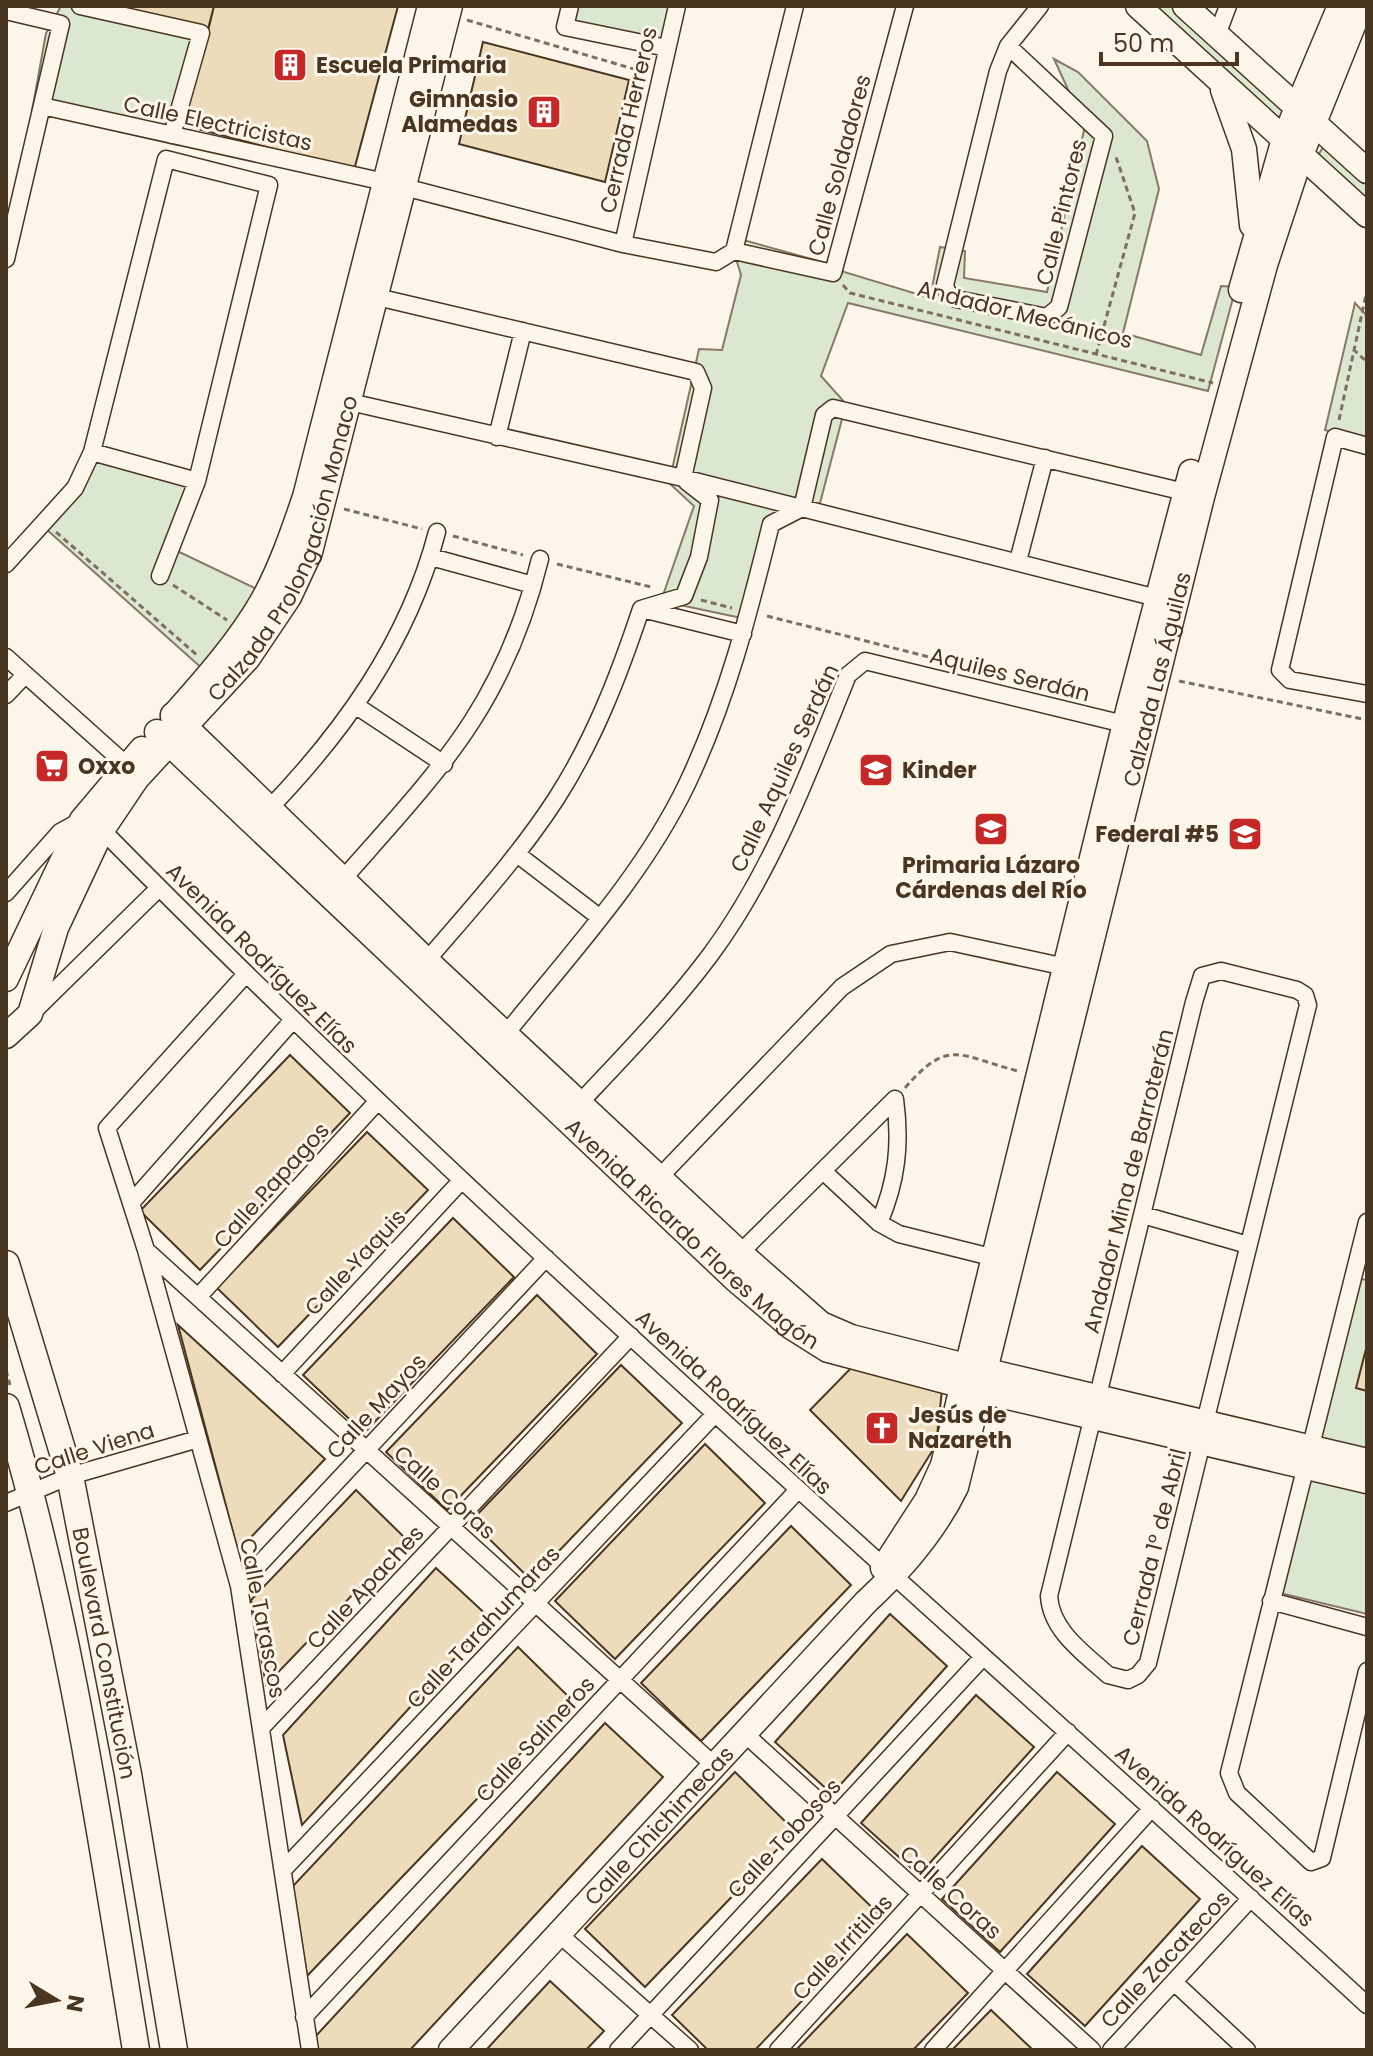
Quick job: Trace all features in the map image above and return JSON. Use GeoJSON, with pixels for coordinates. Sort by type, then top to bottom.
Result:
{"type":"FeatureCollection","features":[{"type":"Feature","properties":{"kind":"main road","name":"Boulevard Constitución"},"geometry":{"type":"LineString","coordinates":[[6,1264],[70,1476],[128,1774],[174,2050]]}},
{"type":"Feature","properties":{"kind":"main road","name":"Boulevard Constitución"},"geometry":{"type":"LineString","coordinates":[[6,1407],[31,1491],[74,1671],[136,2050]]}},
{"type":"Feature","properties":{"kind":"main road"},"geometry":{"type":"LineString","coordinates":[[74,1671],[101,1771],[111,1777],[128,1774]]}},
{"type":"Feature","properties":{"kind":"street"},"geometry":{"type":"LineString","coordinates":[[6,259],[61,24],[80,6],[201,33],[172,135]]}},
{"type":"Feature","properties":{"kind":"street"},"geometry":{"type":"LineString","coordinates":[[570,6],[565,27],[667,48]]}},
{"type":"Feature","properties":{"kind":"street","name":"Cerrada Herreros"},"geometry":{"type":"LineString","coordinates":[[623,244],[677,6]]}},
{"type":"Feature","properties":{"kind":"street"},"geometry":{"type":"LineString","coordinates":[[395,184],[623,244],[716,262],[734,251],[795,6]]}},
{"type":"Feature","properties":{"kind":"street","name":"Calle Soldadores"},"geometry":{"type":"LineString","coordinates":[[734,251],[833,273],[905,6]]}},
{"type":"Feature","properties":{"kind":"street"},"geometry":{"type":"LineString","coordinates":[[1008,46],[1040,6]]}},
{"type":"Feature","properties":{"kind":"street"},"geometry":{"type":"LineString","coordinates":[[1138,6],[1367,215]]}},
{"type":"Feature","properties":{"kind":"street"},"geometry":{"type":"LineString","coordinates":[[1185,6],[1367,171]]}},
{"type":"Feature","properties":{"kind":"street"},"geometry":{"type":"LineString","coordinates":[[1217,35],[1228,6]]}},
{"type":"Feature","properties":{"kind":"street","name":"Calzada Las Águilas"},"geometry":{"type":"LineString","coordinates":[[1306,115],[1340,6]]}},
{"type":"Feature","properties":{"kind":"street","name":"Calzada Las Águilas"},"geometry":{"type":"LineString","coordinates":[[1135,727],[1158,676],[1216,383],[1250,258],[1306,115],[1361,6]]}},
{"type":"Feature","properties":{"kind":"street","name":"Calzada Prolongación Monaco"},"geometry":{"type":"LineString","coordinates":[[6,979],[92,825],[132,771],[171,729],[248,658],[271,627],[310,552],[325,505],[341,400],[442,9]]}},
{"type":"Feature","properties":{"kind":"street"},"geometry":{"type":"LineString","coordinates":[[6,11],[61,24]]}},
{"type":"Feature","properties":{"kind":"street","name":"Calle Pintores"},"geometry":{"type":"LineString","coordinates":[[1008,46],[1104,136],[1055,313],[1039,317],[956,299],[947,292],[945,277],[993,89],[1008,46]]}},
{"type":"Feature","properties":{"kind":"street"},"geometry":{"type":"LineString","coordinates":[[1219,80],[1244,149],[1250,185],[1250,258]]}},
{"type":"Feature","properties":{"kind":"street","name":"Calle Electricistas"},"geometry":{"type":"LineString","coordinates":[[42,106],[395,184]]}},
{"type":"Feature","properties":{"kind":"street","name":"Calzada Las Águilas"},"geometry":{"type":"LineString","coordinates":[[888,1573],[928,1536],[956,1487],[974,1378],[1135,727],[1157,598],[1194,494],[1265,265],[1292,147]]}},
{"type":"Feature","properties":{"kind":"street"},"geometry":{"type":"LineString","coordinates":[[6,564],[75,488],[92,452],[166,159],[269,185],[197,481],[160,576]]}},
{"type":"Feature","properties":{"kind":"street","name":"Calzada Prolongación Monaco"},"geometry":{"type":"LineString","coordinates":[[171,729],[243,631],[280,566],[377,297],[395,184]]}},
{"type":"Feature","properties":{"kind":"street"},"geometry":{"type":"LineString","coordinates":[[377,297],[690,368],[699,375],[703,388],[683,478]]}},
{"type":"Feature","properties":{"kind":"street"},"geometry":{"type":"LineString","coordinates":[[497,437],[523,331]]}},
{"type":"Feature","properties":{"kind":"street"},"geometry":{"type":"LineString","coordinates":[[341,400],[683,478],[1157,598]]}},
{"type":"Feature","properties":{"kind":"street"},"geometry":{"type":"LineString","coordinates":[[505,1035],[645,857],[686,786],[719,712],[771,524],[802,508],[824,415],[833,408],[1194,494]]}},
{"type":"Feature","properties":{"kind":"street"},"geometry":{"type":"LineString","coordinates":[[1367,446],[1335,437],[1280,670],[1290,680],[1367,694]]}},
{"type":"Feature","properties":{"kind":"street"},"geometry":{"type":"LineString","coordinates":[[92,452],[197,481]]}},
{"type":"Feature","properties":{"kind":"street"},"geometry":{"type":"LineString","coordinates":[[1018,561],[1045,458]]}},
{"type":"Feature","properties":{"kind":"street"},"geometry":{"type":"LineString","coordinates":[[641,609],[684,596],[699,557],[710,500],[683,478]]}},
{"type":"Feature","properties":{"kind":"street"},"geometry":{"type":"LineString","coordinates":[[262,817],[358,707],[403,628],[431,557],[437,532]]}},
{"type":"Feature","properties":{"kind":"street"},"geometry":{"type":"LineString","coordinates":[[431,557],[533,585]]}},
{"type":"Feature","properties":{"kind":"street"},"geometry":{"type":"LineString","coordinates":[[343,879],[444,764],[496,684],[517,638],[540,559]]}},
{"type":"Feature","properties":{"kind":"street"},"geometry":{"type":"LineString","coordinates":[[641,609],[743,634]]}},
{"type":"Feature","properties":{"kind":"street"},"geometry":{"type":"LineString","coordinates":[[420,969],[517,854],[557,798],[619,674],[641,609]]}},
{"type":"Feature","properties":{"kind":"street"},"geometry":{"type":"LineString","coordinates":[[6,657],[132,771]]}},
{"type":"Feature","properties":{"kind":"street","name":"Aquiles Serdán"},"geometry":{"type":"LineString","coordinates":[[865,661],[1135,727]]}},
{"type":"Feature","properties":{"kind":"street","name":"Calle Aquiles Serdán"},"geometry":{"type":"LineString","coordinates":[[572,1111],[669,1006],[712,952],[754,888],[792,812],[848,675],[865,661]]}},
{"type":"Feature","properties":{"kind":"street"},"geometry":{"type":"LineString","coordinates":[[6,695],[25,675]]}},
{"type":"Feature","properties":{"kind":"street"},"geometry":{"type":"LineString","coordinates":[[358,707],[444,764]]}},
{"type":"Feature","properties":{"kind":"street","name":"Avenida Ricardo Flores Magón"},"geometry":{"type":"LineString","coordinates":[[171,729],[420,969],[652,1186],[736,1280],[808,1339],[828,1350],[974,1378],[1308,1457],[1367,1481]]}},
{"type":"Feature","properties":{"kind":"street","name":"Avenida Ricardo Flores Magón"},"geometry":{"type":"LineString","coordinates":[[262,817],[343,879],[420,969],[505,1035],[572,1111]]}},
{"type":"Feature","properties":{"kind":"street"},"geometry":{"type":"LineString","coordinates":[[6,893],[60,832],[92,825]]}},
{"type":"Feature","properties":{"kind":"street","name":"Calzada Prolongación Monaco"},"geometry":{"type":"LineString","coordinates":[[30,1014],[92,825]]}},
{"type":"Feature","properties":{"kind":"street","name":"Avenida Rodríguez Elías"},"geometry":{"type":"LineString","coordinates":[[92,825],[461,1181],[797,1491],[1068,1732],[1367,2005]]}},
{"type":"Feature","properties":{"kind":"street"},"geometry":{"type":"LineString","coordinates":[[517,854],[599,917]]}},
{"type":"Feature","properties":{"kind":"street"},"geometry":{"type":"LineString","coordinates":[[6,1036],[159,888]]}},
{"type":"Feature","properties":{"kind":"street"},"geometry":{"type":"LineString","coordinates":[[652,1186],[842,987],[891,954],[950,942],[1075,968]]}},
{"type":"Feature","properties":{"kind":"street","name":"Calzada Las Águilas"},"geometry":{"type":"LineString","coordinates":[[1002,1260],[1037,1076],[1075,968]]}},
{"type":"Feature","properties":{"kind":"street","name":"Andador Mina de Barroterán"},"geometry":{"type":"LineString","coordinates":[[1094,1407],[1194,1002],[1202,976],[1221,971],[1297,990],[1307,1000],[1307,1011],[1248,1245]]}},
{"type":"Feature","properties":{"kind":"street","name":"Calle Tarascos"},"geometry":{"type":"LineString","coordinates":[[246,974],[107,1128],[146,1250],[239,1586],[310,2050]]}},
{"type":"Feature","properties":{"kind":"street"},"geometry":{"type":"LineString","coordinates":[[131,1203],[293,1020]]}},
{"type":"Feature","properties":{"kind":"street"},"geometry":{"type":"LineString","coordinates":[[879,1223],[891,1195],[898,1163],[895,1099]]}},
{"type":"Feature","properties":{"kind":"street"},"geometry":{"type":"LineString","coordinates":[[740,1253],[895,1099]]}},
{"type":"Feature","properties":{"kind":"street","name":"Calle Papagos"},"geometry":{"type":"LineString","coordinates":[[198,1297],[377,1102]]}},
{"type":"Feature","properties":{"kind":"street"},"geometry":{"type":"LineString","coordinates":[[823,1171],[879,1223],[923,1242],[1002,1260]]}},
{"type":"Feature","properties":{"kind":"street","name":"Calle Yaquis"},"geometry":{"type":"LineString","coordinates":[[282,1374],[461,1181]]}},
{"type":"Feature","properties":{"kind":"street","name":"Avenida Ricardo Flores Magón"},"geometry":{"type":"LineString","coordinates":[[652,1186],[740,1253],[821,1324],[974,1378]]}},
{"type":"Feature","properties":{"kind":"street"},"geometry":{"type":"LineString","coordinates":[[1143,1215],[1248,1245],[1203,1432]]}},
{"type":"Feature","properties":{"kind":"street"},"geometry":{"type":"LineString","coordinates":[[1367,1222],[1362,1264],[1308,1457],[1230,1763],[1230,1780],[1237,1793],[1311,1862],[1322,1858],[1367,1671]]}},
{"type":"Feature","properties":{"kind":"street","name":"Calle Coras"},"geometry":{"type":"LineString","coordinates":[[146,1250],[715,1766]]}},
{"type":"Feature","properties":{"kind":"street","name":"Calle Mayos"},"geometry":{"type":"LineString","coordinates":[[239,1586],[546,1258]]}},
{"type":"Feature","properties":{"kind":"street","name":"Calle Apaches"},"geometry":{"type":"LineString","coordinates":[[262,1727],[631,1336]]}},
{"type":"Feature","properties":{"kind":"street","name":"Cerrada 1° de Abril"},"geometry":{"type":"LineString","coordinates":[[1094,1407],[1051,1584],[1050,1606],[1060,1629],[1108,1675],[1117,1679],[1138,1675],[1148,1663],[1203,1432]]}},
{"type":"Feature","properties":{"kind":"street","name":"Calle Tarahumaras"},"geometry":{"type":"LineString","coordinates":[[283,1870],[715,1414]]}},
{"type":"Feature","properties":{"kind":"street","name":"Calle Viena"},"geometry":{"type":"LineString","coordinates":[[6,1503],[70,1476],[198,1439]]}},
{"type":"Feature","properties":{"kind":"street","name":"Avenida Ricardo Flores Magón"},"geometry":{"type":"LineString","coordinates":[[1308,1457],[1367,1461]]}},
{"type":"Feature","properties":{"kind":"street","name":"Calle Salineros"},"geometry":{"type":"LineString","coordinates":[[304,2017],[797,1491]]}},
{"type":"Feature","properties":{"kind":"street","name":"Calle Chichimecas"},"geometry":{"type":"LineString","coordinates":[[451,2050],[866,1602],[888,1573]]}},
{"type":"Feature","properties":{"kind":"street"},"geometry":{"type":"LineString","coordinates":[[1271,1601],[1367,1627]]}},
{"type":"Feature","properties":{"kind":"street","name":"Calle Tobosos"},"geometry":{"type":"LineString","coordinates":[[618,2050],[983,1657]]}},
{"type":"Feature","properties":{"kind":"street","name":"Calle Irritilas"},"geometry":{"type":"LineString","coordinates":[[778,2050],[1068,1732]]}},
{"type":"Feature","properties":{"kind":"street","name":"Calle Coras"},"geometry":{"type":"LineString","coordinates":[[745,1734],[1092,2050]]}},
{"type":"Feature","properties":{"kind":"street"},"geometry":{"type":"LineString","coordinates":[[933,2050],[1152,1808]]}},
{"type":"Feature","properties":{"kind":"street","name":"Calle Zacatecos"},"geometry":{"type":"LineString","coordinates":[[1111,2050],[1251,1898]]}},
{"type":"Feature","properties":{"kind":"street"},"geometry":{"type":"LineString","coordinates":[[559,1934],[690,2050]]}},
{"type":"Feature","properties":{"kind":"street"},"geometry":{"type":"LineString","coordinates":[[1175,1983],[1247,2050]]}},
{"type":"Feature","properties":{"kind":"path"},"geometry":{"type":"LineString","coordinates":[[442,9],[661,77]]}},
{"type":"Feature","properties":{"kind":"path"},"geometry":{"type":"LineString","coordinates":[[1096,355],[1135,213],[1123,171],[1104,136]]}},
{"type":"Feature","properties":{"kind":"path","name":"Andador Mecánicos"},"geometry":{"type":"LineString","coordinates":[[833,273],[850,293],[1216,383]]}},
{"type":"Feature","properties":{"kind":"path"},"geometry":{"type":"LineString","coordinates":[[1335,437],[1367,290]]}},
{"type":"Feature","properties":{"kind":"path"},"geometry":{"type":"LineString","coordinates":[[1353,349],[1367,362]]}},
{"type":"Feature","properties":{"kind":"path"},"geometry":{"type":"LineString","coordinates":[[325,505],[947,661]]}},
{"type":"Feature","properties":{"kind":"path"},"geometry":{"type":"LineString","coordinates":[[46,523],[213,669]]}},
{"type":"Feature","properties":{"kind":"path"},"geometry":{"type":"LineString","coordinates":[[160,576],[243,631]]}},
{"type":"Feature","properties":{"kind":"path"},"geometry":{"type":"LineString","coordinates":[[1158,676],[1367,720]]}},
{"type":"Feature","properties":{"kind":"path"},"geometry":{"type":"LineString","coordinates":[[895,1099],[926,1064],[940,1055],[951,1054],[1037,1076]]}},
{"type":"Feature","properties":{"kind":"green space"},"geometry":{"type":"Polygon","coordinates":[[[61,6],[156,6],[215,20],[178,145],[32,111],[46,33],[61,6]]]}},
{"type":"Feature","properties":{"kind":"green space"},"geometry":{"type":"Polygon","coordinates":[[[574,6],[672,6],[665,43],[569,26],[574,6]]]}},
{"type":"Feature","properties":{"kind":"green space"},"geometry":{"type":"Polygon","coordinates":[[[1145,6],[1181,6],[1292,108],[1282,131],[1145,6]]]}},
{"type":"Feature","properties":{"kind":"green space"},"geometry":{"type":"Polygon","coordinates":[[[1054,59],[1078,72],[1147,141],[1159,189],[1123,333],[1201,355],[1221,286],[1236,287],[1208,391],[848,303],[821,376],[846,404],[820,503],[773,529],[751,620],[661,601],[694,506],[669,483],[699,349],[722,350],[741,275],[729,236],[840,267],[844,272],[930,298],[940,247],[965,251],[964,278],[1047,292],[1085,126],[1054,59]]]}},
{"type":"Feature","properties":{"kind":"green space"},"geometry":{"type":"Polygon","coordinates":[[[1327,141],[1367,178],[1367,209],[1315,160],[1327,141]]]}},
{"type":"Feature","properties":{"kind":"green space"},"geometry":{"type":"Polygon","coordinates":[[[1355,303],[1367,316],[1367,441],[1325,430],[1355,303]]]}},
{"type":"Feature","properties":{"kind":"green space"},"geometry":{"type":"Polygon","coordinates":[[[96,447],[207,475],[175,550],[261,591],[205,671],[45,528],[96,447]]]}},
{"type":"Feature","properties":{"kind":"green space"},"geometry":{"type":"Polygon","coordinates":[[[1361,1279],[1367,1280],[1367,1454],[1319,1442],[1361,1279]]]}},
{"type":"Feature","properties":{"kind":"green space"},"geometry":{"type":"Polygon","coordinates":[[[1307,1477],[1367,1491],[1367,1614],[1280,1593],[1307,1477]]]}},
{"type":"Feature","properties":{"kind":"building"},"geometry":{"type":"Polygon","coordinates":[[[117,6],[214,6],[208,31],[117,6]]]}},
{"type":"Feature","properties":{"kind":"building","name":"Escuela Primaria"},"geometry":{"type":"Polygon","coordinates":[[[214,6],[398,6],[354,170],[183,125],[214,6]]]}},
{"type":"Feature","properties":{"kind":"building","name":"Gimnasio Alamedas"},"geometry":{"type":"Polygon","coordinates":[[[483,42],[629,80],[605,182],[459,144],[483,42]]]}},
{"type":"Feature","properties":{"kind":"building"},"geometry":{"type":"Polygon","coordinates":[[[290,1055],[350,1113],[200,1270],[140,1211],[290,1055]]]}},
{"type":"Feature","properties":{"kind":"building"},"geometry":{"type":"Polygon","coordinates":[[[367,1132],[428,1190],[278,1347],[217,1288],[367,1132]]]}},
{"type":"Feature","properties":{"kind":"building"},"geometry":{"type":"Polygon","coordinates":[[[453,1218],[514,1277],[364,1433],[303,1375],[453,1218]]]}},
{"type":"Feature","properties":{"kind":"building"},"geometry":{"type":"Polygon","coordinates":[[[537,1295],[597,1354],[447,1510],[386,1452],[537,1295]]]}},
{"type":"Feature","properties":{"kind":"building"},"geometry":{"type":"Polygon","coordinates":[[[178,1325],[325,1459],[238,1551],[178,1325]]]}},
{"type":"Feature","properties":{"kind":"building"},"geometry":{"type":"Polygon","coordinates":[[[1367,1345],[1367,1391],[1356,1388],[1367,1345]]]}},
{"type":"Feature","properties":{"kind":"building"},"geometry":{"type":"Polygon","coordinates":[[[621,1365],[682,1423],[531,1580],[471,1521],[621,1365]]]}},
{"type":"Feature","properties":{"kind":"building","name":"Jesús de Nazareth"},"geometry":{"type":"Polygon","coordinates":[[[852,1367],[942,1390],[936,1445],[901,1501],[810,1410],[852,1367]]]}},
{"type":"Feature","properties":{"kind":"building"},"geometry":{"type":"Polygon","coordinates":[[[705,1444],[765,1503],[615,1659],[555,1601],[705,1444]]]}},
{"type":"Feature","properties":{"kind":"building"},"geometry":{"type":"Polygon","coordinates":[[[356,1490],[406,1539],[266,1685],[251,1600],[356,1490]]]}},
{"type":"Feature","properties":{"kind":"building"},"geometry":{"type":"Polygon","coordinates":[[[791,1526],[851,1585],[701,1741],[641,1683],[791,1526]]]}},
{"type":"Feature","properties":{"kind":"building"},"geometry":{"type":"Polygon","coordinates":[[[436,1568],[491,1619],[302,1825],[283,1735],[436,1568]]]}},
{"type":"Feature","properties":{"kind":"building"},"geometry":{"type":"Polygon","coordinates":[[[890,1614],[947,1666],[832,1794],[775,1742],[890,1614]]]}},
{"type":"Feature","properties":{"kind":"building"},"geometry":{"type":"Polygon","coordinates":[[[518,1647],[572,1700],[307,1976],[293,1886],[518,1647]]]}},
{"type":"Feature","properties":{"kind":"building"},"geometry":{"type":"Polygon","coordinates":[[[976,1695],[1034,1747],[919,1875],[861,1823],[976,1695]]]}},
{"type":"Feature","properties":{"kind":"building"},"geometry":{"type":"Polygon","coordinates":[[[605,1723],[663,1777],[410,2050],[316,2050],[314,2038],[605,1723]]]}},
{"type":"Feature","properties":{"kind":"building"},"geometry":{"type":"Polygon","coordinates":[[[735,1772],[795,1831],[645,1987],[585,1929],[735,1772]]]}},
{"type":"Feature","properties":{"kind":"building"},"geometry":{"type":"Polygon","coordinates":[[[1057,1772],[1115,1824],[1000,1952],[942,1899],[1057,1772]]]}},
{"type":"Feature","properties":{"kind":"building"},"geometry":{"type":"Polygon","coordinates":[[[1142,1846],[1200,1899],[1085,2026],[1027,1974],[1142,1846]]]}},
{"type":"Feature","properties":{"kind":"building"},"geometry":{"type":"Polygon","coordinates":[[[822,1859],[882,1917],[755,2050],[708,2050],[672,2015],[822,1859]]]}},
{"type":"Feature","properties":{"kind":"building"},"geometry":{"type":"Polygon","coordinates":[[[907,1934],[968,1993],[913,2050],[796,2050],[907,1934]]]}},
{"type":"Feature","properties":{"kind":"building"},"geometry":{"type":"Polygon","coordinates":[[[550,1981],[604,2031],[586,2050],[486,2050],[550,1981]]]}},
{"type":"Feature","properties":{"kind":"building"},"geometry":{"type":"Polygon","coordinates":[[[991,2010],[1033,2050],[952,2050],[991,2010]]]}},
{"type":"Feature","properties":{"kind":"place","name":"Escuela Primaria"},"geometry":{"type":"Point","coordinates":[290,65]}},
{"type":"Feature","properties":{"kind":"place","name":"Gimnasio Alamedas"},"geometry":{"type":"Point","coordinates":[544,112]}},
{"type":"Feature","properties":{"kind":"place","name":"Oxxo"},"geometry":{"type":"Point","coordinates":[52,766]}},
{"type":"Feature","properties":{"kind":"place","name":"Kinder"},"geometry":{"type":"Point","coordinates":[876,770]}},
{"type":"Feature","properties":{"kind":"place","name":"Primaria Lázaro Cárdenas del Río"},"geometry":{"type":"Point","coordinates":[991,829]}},
{"type":"Feature","properties":{"kind":"place","name":"Federal #5"},"geometry":{"type":"Point","coordinates":[1245,834]}},
{"type":"Feature","properties":{"kind":"place","name":"Jesús de Nazareth"},"geometry":{"type":"Point","coordinates":[882,1428]}}]}
